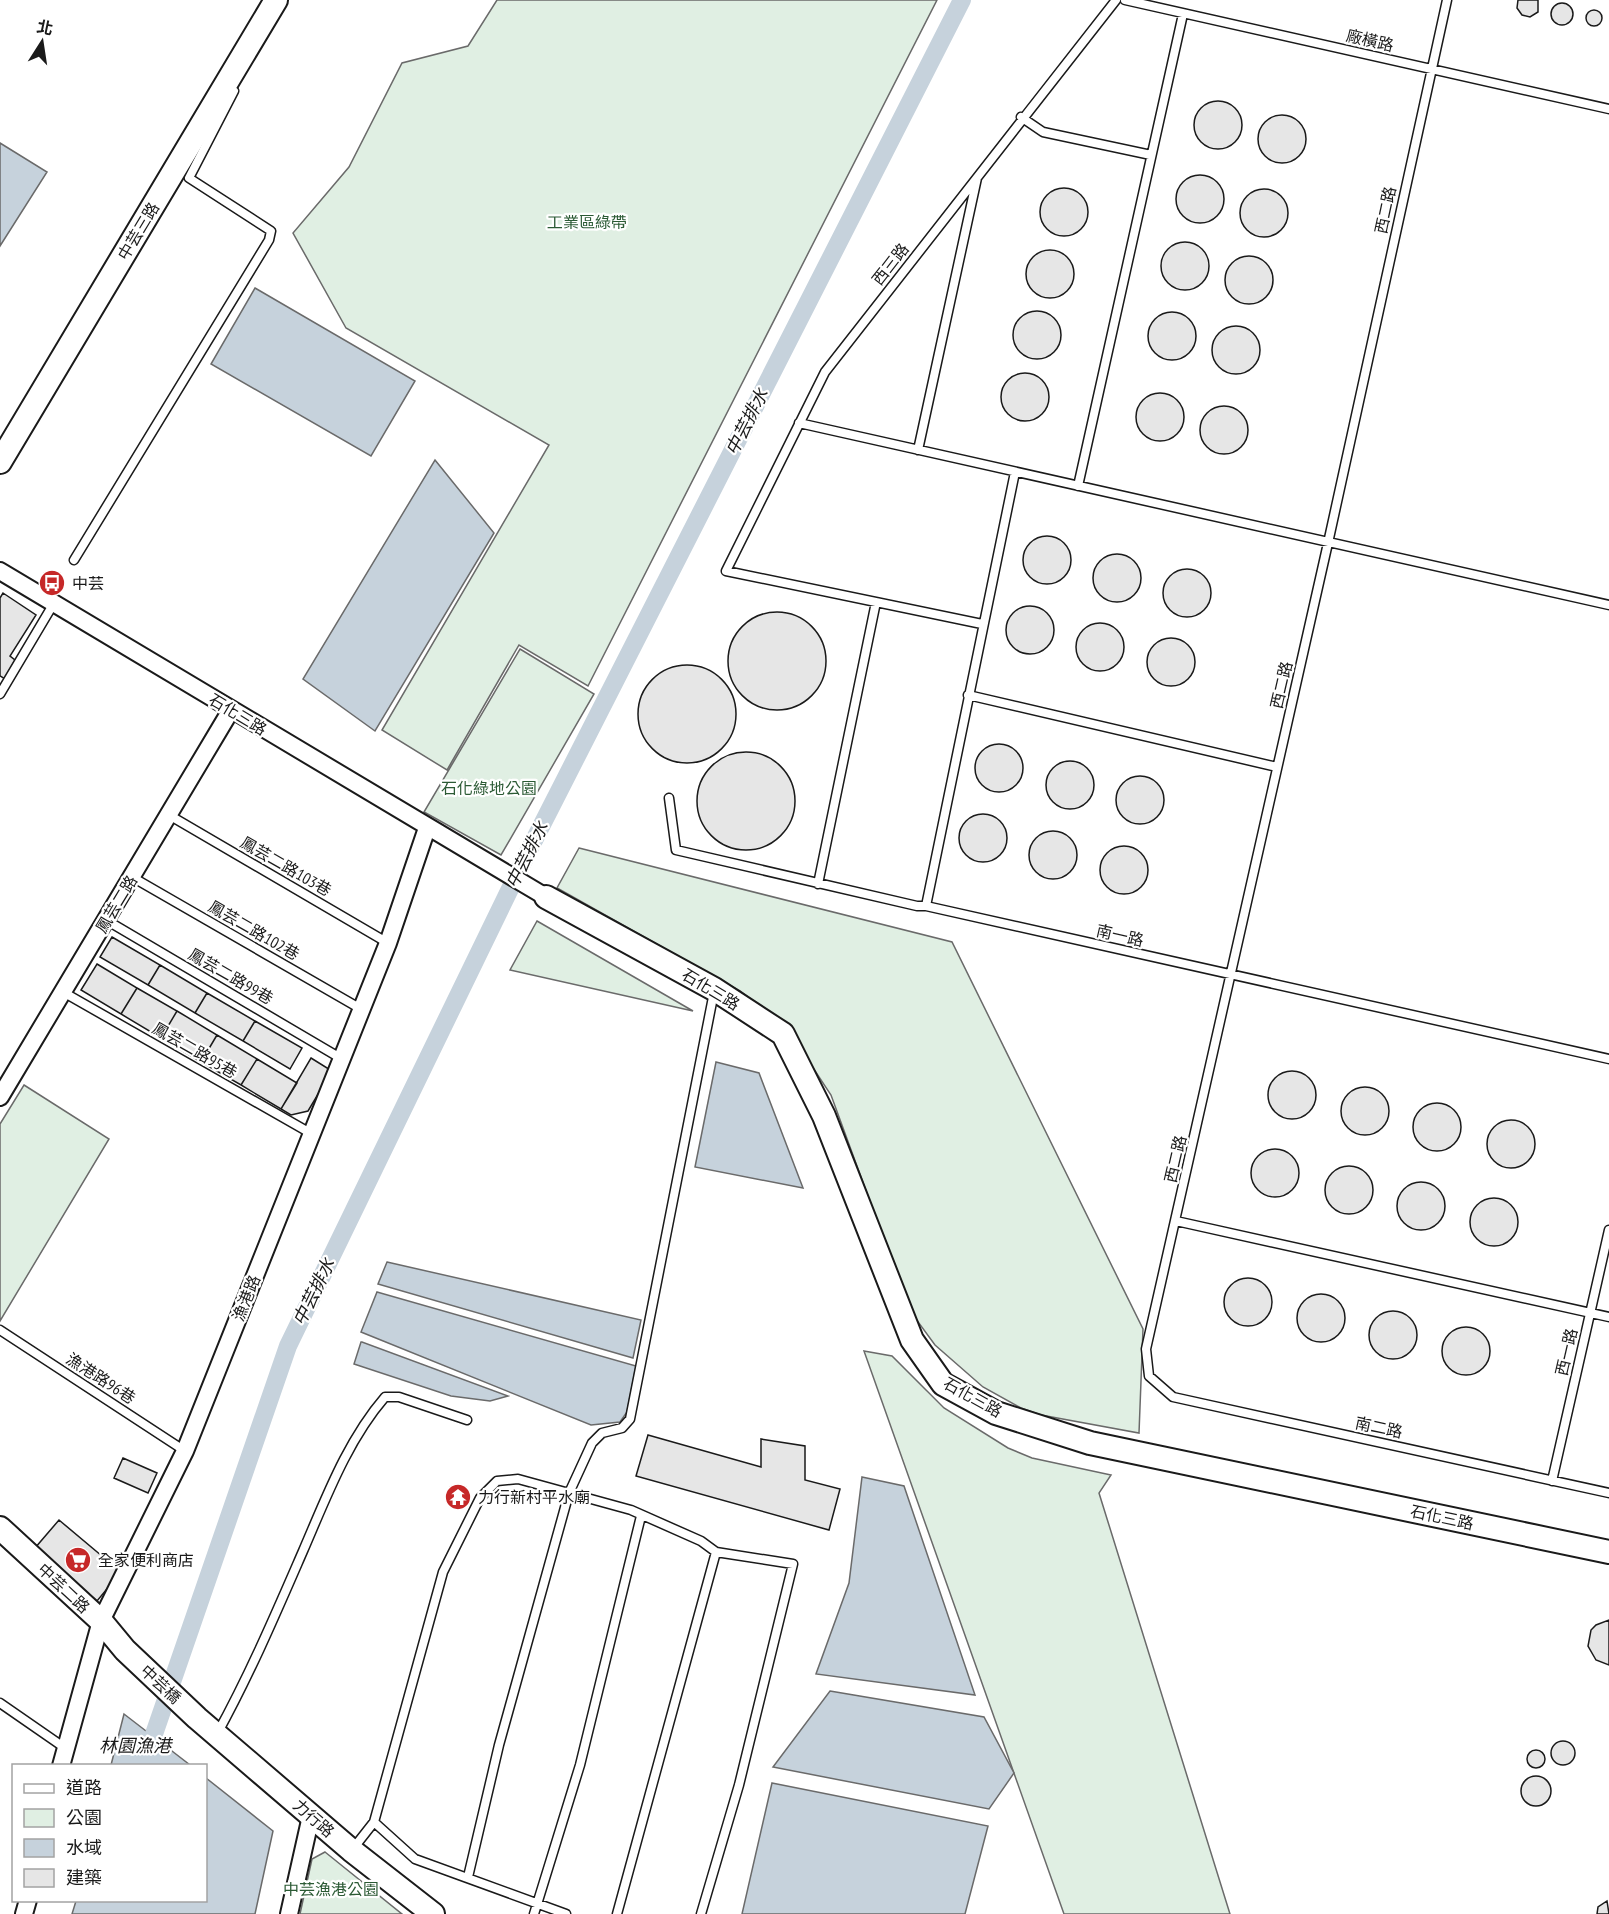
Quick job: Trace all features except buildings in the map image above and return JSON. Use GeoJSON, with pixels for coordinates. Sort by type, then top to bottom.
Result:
{"type":"FeatureCollection","features":[{"type":"Feature","properties":{"kind":"street","name":"中芸三路"},"geometry":{"type":"LineString","coordinates":[[0,462],[276,0]]}},
{"type":"Feature","properties":{"kind":"street","name":"石化三路"},"geometry":{"type":"LineString","coordinates":[[0,571],[427,828],[546,897],[714,989],[783,1034],[824,1116],[912,1340],[943,1384],[996,1413],[1090,1443],[1609,1552]]}},
{"type":"Feature","properties":{"kind":"street","name":"鳳芸二路"},"geometry":{"type":"LineString","coordinates":[[0,1097],[231,710]]}},
{"type":"Feature","properties":{"kind":"street","name":"漁港路"},"geometry":{"type":"LineString","coordinates":[[61,1764],[100,1621],[185,1451],[342,1059],[387,943],[427,828]]}},
{"type":"Feature","properties":{"kind":"street","name":"中芸二路"},"geometry":{"type":"LineString","coordinates":[[0,1528],[100,1621],[125,1650]]}},
{"type":"Feature","properties":{"kind":"street","name":"中芸橋"},"geometry":{"type":"LineString","coordinates":[[125,1650],[197,1718]]}},
{"type":"Feature","properties":{"kind":"street","name":"力行路"},"geometry":{"type":"LineString","coordinates":[[197,1718],[351,1850],[433,1914]]}},
{"type":"Feature","properties":{"kind":"street"},"geometry":{"type":"LineString","coordinates":[[289,1914],[311,1815]]}},
{"type":"Feature","properties":{"kind":"lane"},"geometry":{"type":"LineString","coordinates":[[74,560],[269,240],[271,231],[189,178],[281,0]]}},
{"type":"Feature","properties":{"kind":"lane","name":"西三路"},"geometry":{"type":"LineString","coordinates":[[876,602],[726,571],[825,372],[1022,117],[1116,0]]}},
{"type":"Feature","properties":{"kind":"lane","name":"廠橫路"},"geometry":{"type":"LineString","coordinates":[[1125,0],[1609,109]]}},
{"type":"Feature","properties":{"kind":"lane","name":"西二路"},"geometry":{"type":"LineString","coordinates":[[1149,1376],[1146,1349],[1328,543],[1447,0]]}},
{"type":"Feature","properties":{"kind":"lane"},"geometry":{"type":"LineString","coordinates":[[1078,486],[1183,14]]}},
{"type":"Feature","properties":{"kind":"lane"},"geometry":{"type":"LineString","coordinates":[[1022,117],[1043,132],[1151,155]]}},
{"type":"Feature","properties":{"kind":"lane"},"geometry":{"type":"LineString","coordinates":[[918,450],[977,176]]}},
{"type":"Feature","properties":{"kind":"lane"},"geometry":{"type":"LineString","coordinates":[[799,423],[1609,605]]}},
{"type":"Feature","properties":{"kind":"lane"},"geometry":{"type":"LineString","coordinates":[[926,906],[1015,472]]}},
{"type":"Feature","properties":{"kind":"lane"},"geometry":{"type":"LineString","coordinates":[[818,884],[876,602],[982,624]]}},
{"type":"Feature","properties":{"kind":"lane"},"geometry":{"type":"LineString","coordinates":[[0,694],[54,603]]}},
{"type":"Feature","properties":{"kind":"lane"},"geometry":{"type":"LineString","coordinates":[[968,695],[1277,767]]}},
{"type":"Feature","properties":{"kind":"lane","name":"南一路"},"geometry":{"type":"LineString","coordinates":[[669,798],[676,850],[818,884],[926,906],[1609,1059]]}},
{"type":"Feature","properties":{"kind":"lane","name":"鳳芸二路103巷"},"geometry":{"type":"LineString","coordinates":[[169,815],[387,943]]}},
{"type":"Feature","properties":{"kind":"lane","name":"鳳芸二路102巷"},"geometry":{"type":"LineString","coordinates":[[132,877],[361,1009]]}},
{"type":"Feature","properties":{"kind":"lane","name":"鳳芸二路99巷"},"geometry":{"type":"LineString","coordinates":[[106,920],[342,1059]]}},
{"type":"Feature","properties":{"kind":"lane"},"geometry":{"type":"LineString","coordinates":[[468,1877],[499,1745],[569,1493],[592,1443],[602,1433],[622,1428],[630,1419],[714,989]]}},
{"type":"Feature","properties":{"kind":"lane","name":"鳳芸二路95巷"},"geometry":{"type":"LineString","coordinates":[[63,992],[312,1134]]}},
{"type":"Feature","properties":{"kind":"lane"},"geometry":{"type":"LineString","coordinates":[[1176,1221],[1609,1317]]}},
{"type":"Feature","properties":{"kind":"lane","name":"西一路"},"geometry":{"type":"LineString","coordinates":[[1552,1480],[1609,1230]]}},
{"type":"Feature","properties":{"kind":"lane","name":"漁港路96巷"},"geometry":{"type":"LineString","coordinates":[[0,1330],[185,1451]]}},
{"type":"Feature","properties":{"kind":"lane","name":"南二路"},"geometry":{"type":"LineString","coordinates":[[1149,1376],[1173,1397],[1609,1493]]}},
{"type":"Feature","properties":{"kind":"lane"},"geometry":{"type":"LineString","coordinates":[[217,1734],[250,1674],[332,1483],[366,1419],[385,1397],[399,1397],[467,1420]]}},
{"type":"Feature","properties":{"kind":"lane"},"geometry":{"type":"LineString","coordinates":[[351,1850],[374,1822],[442,1572],[480,1498],[497,1481],[518,1479],[631,1510],[701,1541],[717,1552],[793,1564],[739,1785],[701,1914]]}},
{"type":"Feature","properties":{"kind":"lane"},"geometry":{"type":"LineString","coordinates":[[534,1914],[580,1765],[641,1516]]}},
{"type":"Feature","properties":{"kind":"lane"},"geometry":{"type":"LineString","coordinates":[[617,1914],[717,1552]]}},
{"type":"Feature","properties":{"kind":"lane"},"geometry":{"type":"LineString","coordinates":[[0,1703],[64,1748]]}},
{"type":"Feature","properties":{"kind":"lane"},"geometry":{"type":"LineString","coordinates":[[374,1822],[416,1859],[566,1914]]}},
{"type":"Feature","properties":{"kind":"green space","name":"工業區綠帶"},"geometry":{"type":"Polygon","coordinates":[[[497,0],[937,0],[588,686],[519,645],[447,770],[382,730],[549,445],[346,328],[293,233],[349,167],[402,63],[468,46],[497,0]]]}},
{"type":"Feature","properties":{"kind":"green space","name":"石化綠地公園"},"geometry":{"type":"Polygon","coordinates":[[[520,649],[594,694],[501,855],[424,812],[520,649]]]}},
{"type":"Feature","properties":{"kind":"green space"},"geometry":{"type":"Polygon","coordinates":[[[579,848],[952,942],[1143,1329],[1139,1433],[1041,1415],[1021,1408],[983,1387],[935,1345],[910,1311],[831,1095],[798,1045],[761,1007],[740,991],[557,888],[579,848]]]}},
{"type":"Feature","properties":{"kind":"green space"},"geometry":{"type":"Polygon","coordinates":[[[537,921],[693,1011],[510,970],[537,921]]]}},
{"type":"Feature","properties":{"kind":"green space"},"geometry":{"type":"Polygon","coordinates":[[[24,1085],[109,1139],[0,1321],[0,1124],[24,1085]]]}},
{"type":"Feature","properties":{"kind":"green space"},"geometry":{"type":"Polygon","coordinates":[[[864,1351],[892,1356],[944,1408],[1008,1448],[1032,1458],[1111,1475],[1099,1493],[1230,1914],[1064,1914],[864,1351]]]}},
{"type":"Feature","properties":{"kind":"green space","name":"中芸漁港公園"},"geometry":{"type":"Polygon","coordinates":[[[325,1852],[402,1914],[300,1914],[312,1859],[325,1852]]]}},
{"type":"Feature","properties":{"kind":"water"},"geometry":{"type":"Polygon","coordinates":[[[0,143],[47,172],[0,246],[0,143]]]}},
{"type":"Feature","properties":{"kind":"water"},"geometry":{"type":"Polygon","coordinates":[[[255,288],[415,381],[371,456],[211,364],[255,288]]]}},
{"type":"Feature","properties":{"kind":"water"},"geometry":{"type":"Polygon","coordinates":[[[435,460],[494,533],[375,731],[303,679],[435,460]]]}},
{"type":"Feature","properties":{"kind":"water"},"geometry":{"type":"Polygon","coordinates":[[[716,1062],[759,1073],[803,1188],[695,1167],[716,1062]]]}},
{"type":"Feature","properties":{"kind":"water"},"geometry":{"type":"Polygon","coordinates":[[[387,1262],[641,1320],[633,1358],[378,1284],[387,1262]]]}},
{"type":"Feature","properties":{"kind":"water"},"geometry":{"type":"Polygon","coordinates":[[[377,1292],[636,1366],[627,1412],[620,1422],[591,1425],[361,1332],[377,1292]]]}},
{"type":"Feature","properties":{"kind":"water"},"geometry":{"type":"Polygon","coordinates":[[[361,1342],[508,1396],[490,1401],[451,1396],[354,1364],[361,1342]]]}},
{"type":"Feature","properties":{"kind":"water"},"geometry":{"type":"Polygon","coordinates":[[[862,1477],[904,1486],[975,1695],[816,1674],[849,1583],[862,1477]]]}},
{"type":"Feature","properties":{"kind":"water"},"geometry":{"type":"Polygon","coordinates":[[[830,1691],[984,1717],[1014,1773],[989,1809],[773,1767],[830,1691]]]}},
{"type":"Feature","properties":{"kind":"water","name":"林園漁港"},"geometry":{"type":"Polygon","coordinates":[[[124,1714],[189,1764],[111,1764],[124,1714]]]}},
{"type":"Feature","properties":{"kind":"water","name":"林園漁港"},"geometry":{"type":"Polygon","coordinates":[[[207,1779],[273,1831],[255,1914],[72,1914],[76,1902],[207,1902],[207,1779]]]}},
{"type":"Feature","properties":{"kind":"water"},"geometry":{"type":"Polygon","coordinates":[[[772,1783],[988,1826],[965,1914],[742,1914],[772,1783]]]}},
{"type":"Feature","properties":{"kind":"waterway","name":"中芸排水"},"geometry":{"type":"LineString","coordinates":[[153,1737],[288,1346],[524,860],[962,0]]}},
{"type":"Feature","properties":{"kind":"place","name":"中芸"},"geometry":{"type":"Point","coordinates":[52,583]}},
{"type":"Feature","properties":{"kind":"place","name":"力行新村平水廟"},"geometry":{"type":"Point","coordinates":[458,1497]}},
{"type":"Feature","properties":{"kind":"place","name":"全家便利商店"},"geometry":{"type":"Point","coordinates":[78,1560]}}]}
